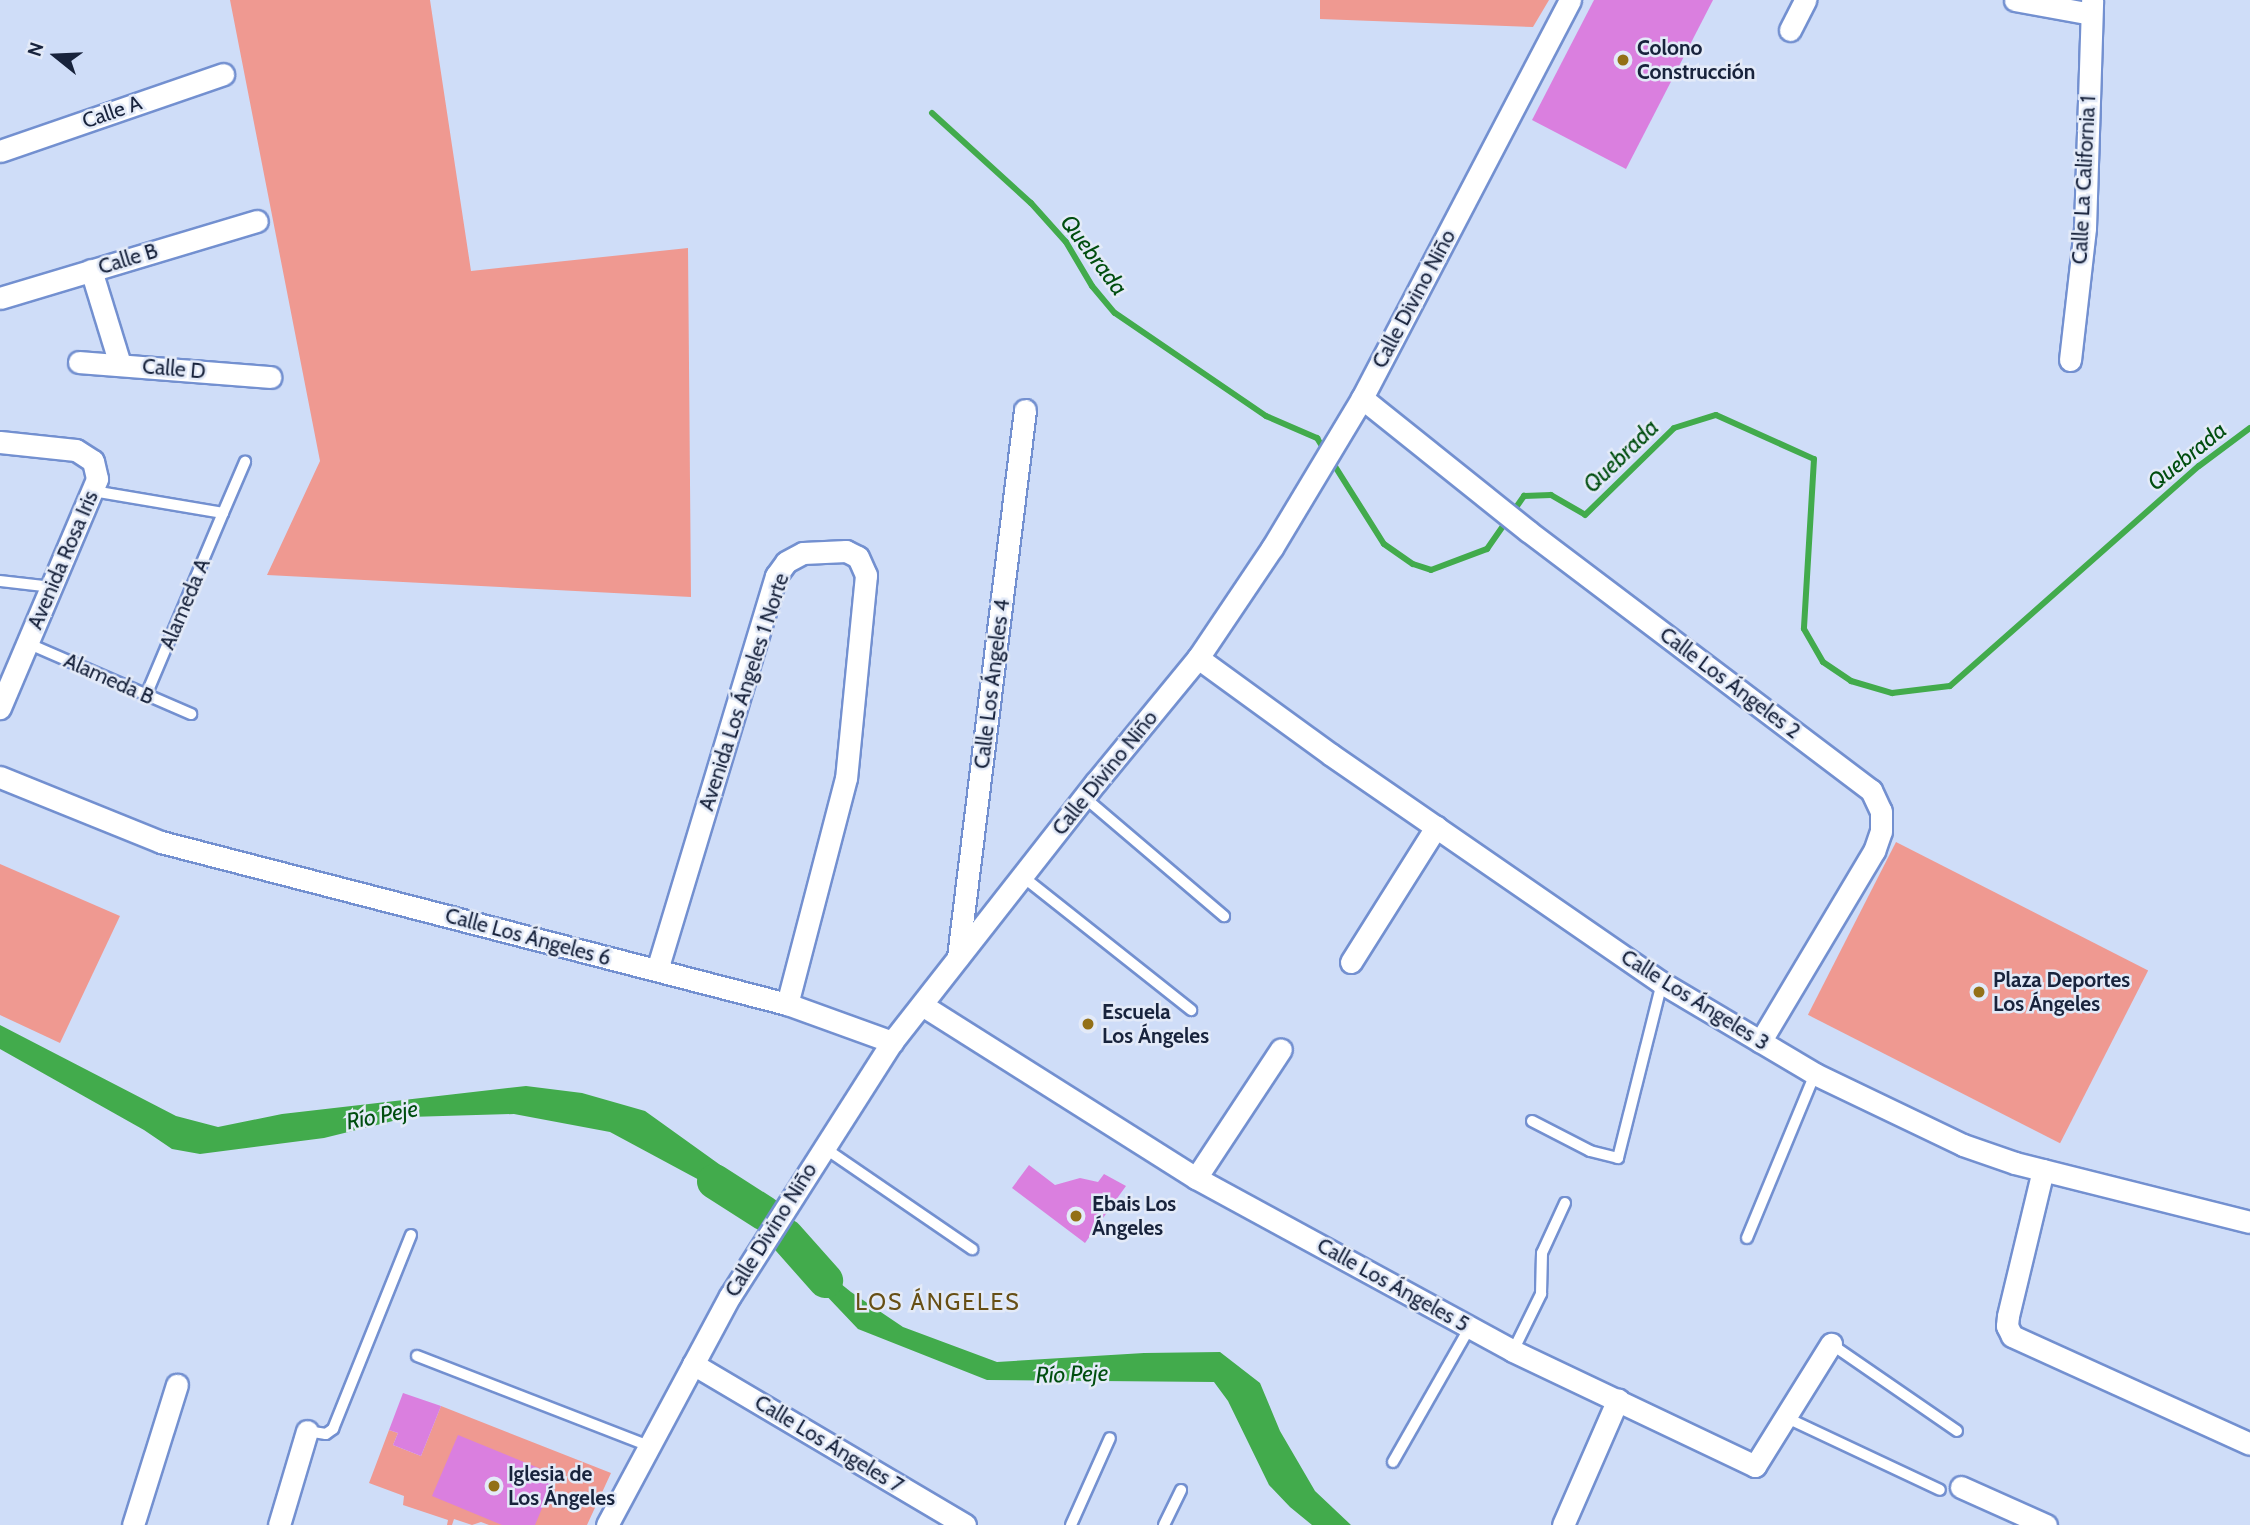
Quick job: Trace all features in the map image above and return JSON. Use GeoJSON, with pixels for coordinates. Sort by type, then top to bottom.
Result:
{"type":"FeatureCollection","features":[{"type":"Feature","properties":{"kind":"street","name":"Calle Divino Niño"},"geometry":{"type":"LineString","coordinates":[[607,1525],[730,1296],[892,1042],[1084,797],[1198,658],[1272,548],[1362,398],[1570,0]]}},
{"type":"Feature","properties":{"kind":"street"},"geometry":{"type":"LineString","coordinates":[[1790,30],[1805,0]]}},
{"type":"Feature","properties":{"kind":"street"},"geometry":{"type":"LineString","coordinates":[[2015,0],[2092,7]]}},
{"type":"Feature","properties":{"kind":"street","name":"Calle La California 1"},"geometry":{"type":"LineString","coordinates":[[2070,360],[2085,228],[2092,7]]}},
{"type":"Feature","properties":{"kind":"street","name":"Calle A"},"geometry":{"type":"LineString","coordinates":[[0,151],[223,74]]}},
{"type":"Feature","properties":{"kind":"street","name":"Calle B"},"geometry":{"type":"LineString","coordinates":[[0,298],[257,221]]}},
{"type":"Feature","properties":{"kind":"street"},"geometry":{"type":"LineString","coordinates":[[91,270],[120,364]]}},
{"type":"Feature","properties":{"kind":"street","name":"Calle D"},"geometry":{"type":"LineString","coordinates":[[79,362],[270,377]]}},
{"type":"Feature","properties":{"kind":"street","name":"Calle Los Ángeles 2"},"geometry":{"type":"LineString","coordinates":[[1362,398],[1528,531],[1871,790],[1881,811],[1881,831],[1874,851],[1760,1042]]}},
{"type":"Feature","properties":{"kind":"street","name":"Calle Los Ángeles 4"},"geometry":{"type":"LineString","coordinates":[[958,958],[1025,410]]}},
{"type":"Feature","properties":{"kind":"street","name":"Avenida Rosa Iris"},"geometry":{"type":"LineString","coordinates":[[0,442],[76,450],[93,461],[97,479],[0,708]]}},
{"type":"Feature","properties":{"kind":"street","name":"Avenida Los Ángeles 1 Norte"},"geometry":{"type":"LineString","coordinates":[[657,970],[776,576],[786,562],[803,553],[846,551],[858,557],[866,575],[846,778],[787,1004]]}},
{"type":"Feature","properties":{"kind":"street","name":"Calle Los Ángeles 3"},"geometry":{"type":"LineString","coordinates":[[1198,658],[1662,983],[1815,1074],[1963,1145],[2043,1170],[2250,1222]]}},
{"type":"Feature","properties":{"kind":"street","name":"Calle Los Ángeles 6"},"geometry":{"type":"LineString","coordinates":[[0,778],[161,842],[787,1004],[892,1042]]}},
{"type":"Feature","properties":{"kind":"street"},"geometry":{"type":"LineString","coordinates":[[1351,962],[1436,827]]}},
{"type":"Feature","properties":{"kind":"street","name":"Calle Los Ángeles 5"},"geometry":{"type":"LineString","coordinates":[[922,1005],[1196,1178],[1513,1351],[1755,1466],[1831,1344]]}},
{"type":"Feature","properties":{"kind":"street"},"geometry":{"type":"LineString","coordinates":[[1196,1178],[1281,1049]]}},
{"type":"Feature","properties":{"kind":"street"},"geometry":{"type":"LineString","coordinates":[[2043,1170],[2008,1316],[2007,1326],[2011,1336],[2250,1444]]}},
{"type":"Feature","properties":{"kind":"street","name":"Calle Los Ángeles 7"},"geometry":{"type":"LineString","coordinates":[[692,1363],[965,1525]]}},
{"type":"Feature","properties":{"kind":"street"},"geometry":{"type":"LineString","coordinates":[[133,1525],[177,1385]]}},
{"type":"Feature","properties":{"kind":"street"},"geometry":{"type":"LineString","coordinates":[[1563,1525],[1618,1399]]}},
{"type":"Feature","properties":{"kind":"street"},"geometry":{"type":"LineString","coordinates":[[279,1525],[307,1431]]}},
{"type":"Feature","properties":{"kind":"street"},"geometry":{"type":"LineString","coordinates":[[1950,1488],[2046,1525]]}},
{"type":"Feature","properties":{"kind":"lane","name":"Alameda A"},"geometry":{"type":"LineString","coordinates":[[146,695],[245,462]]}},
{"type":"Feature","properties":{"kind":"lane"},"geometry":{"type":"LineString","coordinates":[[93,491],[223,513]]}},
{"type":"Feature","properties":{"kind":"lane"},"geometry":{"type":"LineString","coordinates":[[0,581],[52,587]]}},
{"type":"Feature","properties":{"kind":"lane","name":"Alameda B"},"geometry":{"type":"LineString","coordinates":[[27,643],[191,714]]}},
{"type":"Feature","properties":{"kind":"lane"},"geometry":{"type":"LineString","coordinates":[[1084,797],[1224,916]]}},
{"type":"Feature","properties":{"kind":"lane"},"geometry":{"type":"LineString","coordinates":[[1022,876],[1191,1010]]}},
{"type":"Feature","properties":{"kind":"lane"},"geometry":{"type":"LineString","coordinates":[[1532,1121],[1590,1150],[1618,1158],[1662,983]]}},
{"type":"Feature","properties":{"kind":"lane"},"geometry":{"type":"LineString","coordinates":[[1747,1238],[1815,1074]]}},
{"type":"Feature","properties":{"kind":"lane"},"geometry":{"type":"LineString","coordinates":[[823,1147],[972,1249]]}},
{"type":"Feature","properties":{"kind":"lane"},"geometry":{"type":"LineString","coordinates":[[1513,1351],[1541,1294],[1542,1253],[1565,1203]]}},
{"type":"Feature","properties":{"kind":"lane"},"geometry":{"type":"LineString","coordinates":[[307,1431],[326,1434],[332,1429],[411,1234]]}},
{"type":"Feature","properties":{"kind":"lane"},"geometry":{"type":"LineString","coordinates":[[1393,1462],[1470,1327]]}},
{"type":"Feature","properties":{"kind":"lane"},"geometry":{"type":"LineString","coordinates":[[1831,1344],[1957,1431]]}},
{"type":"Feature","properties":{"kind":"lane"},"geometry":{"type":"LineString","coordinates":[[416,1356],[649,1446]]}},
{"type":"Feature","properties":{"kind":"lane"},"geometry":{"type":"LineString","coordinates":[[1785,1417],[1950,1488]]}},
{"type":"Feature","properties":{"kind":"lane"},"geometry":{"type":"LineString","coordinates":[[1071,1525],[1089,1491],[1110,1438]]}},
{"type":"Feature","properties":{"kind":"lane"},"geometry":{"type":"LineString","coordinates":[[1164,1525],[1181,1490]]}},
{"type":"Feature","properties":{"kind":"shaded area"},"geometry":{"type":"Polygon","coordinates":[[[230,0],[430,0],[471,271],[688,248],[691,597],[267,575],[320,461],[230,0]]]}},
{"type":"Feature","properties":{"kind":"shaded area"},"geometry":{"type":"Polygon","coordinates":[[[1320,0],[1549,0],[1533,27],[1320,19],[1320,0]]]}},
{"type":"Feature","properties":{"kind":"shaded area","name":"Plaza Deportes Los Ángeles"},"geometry":{"type":"Polygon","coordinates":[[[1896,842],[2148,970],[2060,1143],[1808,1015],[1896,842]]]}},
{"type":"Feature","properties":{"kind":"shaded area"},"geometry":{"type":"Polygon","coordinates":[[[0,864],[120,916],[60,1043],[0,1015],[0,864]]]}},
{"type":"Feature","properties":{"kind":"shaded area"},"geometry":{"type":"Polygon","coordinates":[[[441,1406],[611,1473],[587,1525],[489,1525],[481,1522],[472,1525],[454,1519],[452,1525],[447,1525],[448,1520],[403,1505],[404,1496],[369,1483],[389,1430],[398,1433],[393,1445],[421,1456],[441,1406]]]}},
{"type":"Feature","properties":{"kind":"water"},"geometry":{"type":"Polygon","coordinates":[[[0,1025],[176,1116],[218,1127],[282,1114],[526,1086],[582,1093],[645,1111],[737,1177],[754,1204],[729,1196],[610,1132],[514,1114],[409,1117],[324,1138],[200,1154],[172,1149],[144,1130],[0,1049],[0,1025]]]}},
{"type":"Feature","properties":{"kind":"water"},"geometry":{"type":"Polygon","coordinates":[[[794,1246],[851,1292],[903,1327],[997,1362],[1144,1353],[1220,1352],[1260,1383],[1280,1431],[1315,1491],[1351,1525],[1312,1525],[1290,1507],[1269,1485],[1228,1401],[1214,1382],[987,1380],[858,1329],[820,1289],[794,1246]]]}},
{"type":"Feature","properties":{"kind":"building","name":"Colono Construcción"},"geometry":{"type":"Polygon","coordinates":[[[1594,0],[1713,0],[1626,169],[1532,120],[1594,0]]]}},
{"type":"Feature","properties":{"kind":"building","name":"Ebais Los Ángeles"},"geometry":{"type":"Polygon","coordinates":[[[1029,1165],[1055,1185],[1080,1178],[1098,1182],[1104,1174],[1126,1186],[1085,1243],[1012,1188],[1029,1165]]]}},
{"type":"Feature","properties":{"kind":"building"},"geometry":{"type":"Polygon","coordinates":[[[403,1393],[441,1406],[421,1456],[393,1445],[398,1433],[389,1430],[403,1393]]]}},
{"type":"Feature","properties":{"kind":"building","name":"Iglesia de Los Ángeles"},"geometry":{"type":"Polygon","coordinates":[[[458,1435],[556,1475],[535,1525],[502,1525],[432,1496],[458,1435]]]}},
{"type":"Feature","properties":{"kind":"waterway","name":"Quebrada"},"geometry":{"type":"LineString","coordinates":[[932,113],[1031,203],[1066,242],[1092,286],[1115,313],[1266,416],[1317,438],[1325,451]]}},
{"type":"Feature","properties":{"kind":"waterway","name":"Quebrada"},"geometry":{"type":"LineString","coordinates":[[1331,460],[1384,544],[1413,564],[1431,570],[1487,549],[1524,496],[1551,495],[1585,515],[1674,428],[1716,415],[1814,459],[1804,629],[1823,662],[1851,681],[1892,693],[1950,686],[2199,466],[2250,428]]}},
{"type":"Feature","properties":{"kind":"waterway","name":"Río Peje"},"geometry":{"type":"LineString","coordinates":[[714,1181],[764,1213]]}},
{"type":"Feature","properties":{"kind":"waterway","name":"Río Peje"},"geometry":{"type":"LineString","coordinates":[[786,1236],[825,1280]]}},
{"type":"Feature","properties":{"kind":"place","name":"Colono Construcción"},"geometry":{"type":"Point","coordinates":[1623,60]}},
{"type":"Feature","properties":{"kind":"place","name":"Plaza Deportes Los Ángeles"},"geometry":{"type":"Point","coordinates":[1979,992]}},
{"type":"Feature","properties":{"kind":"place","name":"Escuela Los Ángeles"},"geometry":{"type":"Point","coordinates":[1088,1024]}},
{"type":"Feature","properties":{"kind":"place","name":"Ebais Los Ángeles"},"geometry":{"type":"Point","coordinates":[1076,1216]}},
{"type":"Feature","properties":{"kind":"place","name":"Iglesia de Los Ángeles"},"geometry":{"type":"Point","coordinates":[494,1486]}},
{"type":"Feature","properties":{"kind":"district","name":"LOS ÁNGELES"},"geometry":{"type":"Point","coordinates":[938,1302]}}]}
